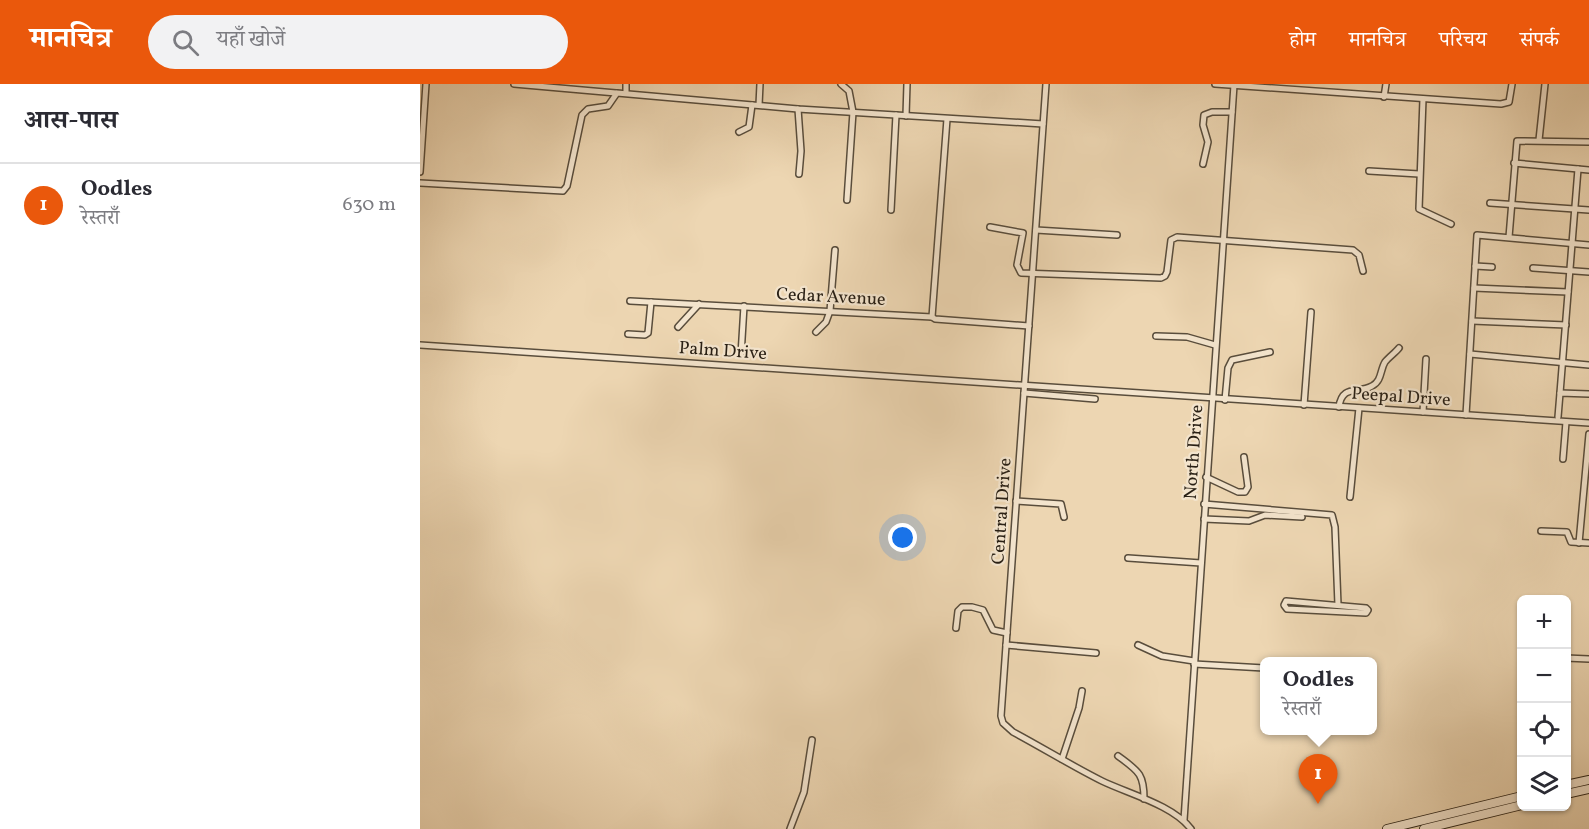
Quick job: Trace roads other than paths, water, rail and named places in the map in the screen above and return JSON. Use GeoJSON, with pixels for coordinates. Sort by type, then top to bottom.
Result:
{"type":"FeatureCollection","features":[{"type":"Feature","properties":{"kind":"main road"},"geometry":{"type":"LineString","coordinates":[[1571,791],[1589,780]]}},
{"type":"Feature","properties":{"kind":"main road"},"geometry":{"type":"LineString","coordinates":[[1571,786],[1589,789]]}},
{"type":"Feature","properties":{"kind":"main road"},"geometry":{"type":"LineString","coordinates":[[1387,829],[1517,797]]}},
{"type":"Feature","properties":{"kind":"main road"},"geometry":{"type":"LineString","coordinates":[[1425,829],[1517,806]]}},
{"type":"Feature","properties":{"kind":"street"},"geometry":{"type":"LineString","coordinates":[[420,172],[423,99],[426,84]]}},
{"type":"Feature","properties":{"kind":"street"},"geometry":{"type":"LineString","coordinates":[[514,84],[798,109],[1043,124]]}},
{"type":"Feature","properties":{"kind":"street"},"geometry":{"type":"LineString","coordinates":[[626,84],[626,93]]}},
{"type":"Feature","properties":{"kind":"street"},"geometry":{"type":"LineString","coordinates":[[739,132],[749,127],[760,84]]}},
{"type":"Feature","properties":{"kind":"street"},"geometry":{"type":"LineString","coordinates":[[841,84],[849,91],[853,112],[847,200]]}},
{"type":"Feature","properties":{"kind":"street"},"geometry":{"type":"LineString","coordinates":[[906,116],[907,84]]}},
{"type":"Feature","properties":{"kind":"street","name":"Central Drive"},"geometry":{"type":"LineString","coordinates":[[1046,84],[1001,716],[1003,723],[1013,732],[1102,781],[1172,812],[1184,820],[1191,829]]}},
{"type":"Feature","properties":{"kind":"street"},"geometry":{"type":"LineString","coordinates":[[1215,84],[1501,104],[1509,102],[1512,84]]}},
{"type":"Feature","properties":{"kind":"street"},"geometry":{"type":"LineString","coordinates":[[1322,84],[1322,93]]}},
{"type":"Feature","properties":{"kind":"street"},"geometry":{"type":"LineString","coordinates":[[1384,96],[1386,84]]}},
{"type":"Feature","properties":{"kind":"street"},"geometry":{"type":"LineString","coordinates":[[1539,140],[1545,84]]}},
{"type":"Feature","properties":{"kind":"street","name":"North Drive"},"geometry":{"type":"LineString","coordinates":[[1184,820],[1222,241],[1232,112],[1238,85]]}},
{"type":"Feature","properties":{"kind":"street"},"geometry":{"type":"LineString","coordinates":[[420,183],[563,191],[567,186],[582,115],[588,109],[608,106],[616,93]]}},
{"type":"Feature","properties":{"kind":"street"},"geometry":{"type":"LineString","coordinates":[[1423,99],[1419,209],[1451,224]]}},
{"type":"Feature","properties":{"kind":"street"},"geometry":{"type":"LineString","coordinates":[[798,109],[801,151],[799,174]]}},
{"type":"Feature","properties":{"kind":"street"},"geometry":{"type":"LineString","coordinates":[[1203,164],[1208,142],[1203,125],[1204,115],[1212,112],[1232,112]]}},
{"type":"Feature","properties":{"kind":"street"},"geometry":{"type":"LineString","coordinates":[[891,210],[896,116]]}},
{"type":"Feature","properties":{"kind":"street"},"geometry":{"type":"LineString","coordinates":[[932,317],[946,119]]}},
{"type":"Feature","properties":{"kind":"street"},"geometry":{"type":"LineString","coordinates":[[1509,237],[1517,141],[1589,142]]}},
{"type":"Feature","properties":{"kind":"street"},"geometry":{"type":"LineString","coordinates":[[1514,163],[1589,170]]}},
{"type":"Feature","properties":{"kind":"street"},"geometry":{"type":"LineString","coordinates":[[1558,417],[1578,169]]}},
{"type":"Feature","properties":{"kind":"street"},"geometry":{"type":"LineString","coordinates":[[1369,171],[1419,174]]}},
{"type":"Feature","properties":{"kind":"street"},"geometry":{"type":"LineString","coordinates":[[1490,203],[1589,210]]}},
{"type":"Feature","properties":{"kind":"street"},"geometry":{"type":"LineString","coordinates":[[990,228],[1023,233],[1018,269],[1021,273],[1161,278],[1167,272],[1173,238],[1353,250],[1359,255],[1364,271]]}},
{"type":"Feature","properties":{"kind":"street"},"geometry":{"type":"LineString","coordinates":[[1036,230],[1117,235]]}},
{"type":"Feature","properties":{"kind":"street"},"geometry":{"type":"LineString","coordinates":[[1466,415],[1477,235],[1589,245]]}},
{"type":"Feature","properties":{"kind":"street"},"geometry":{"type":"LineString","coordinates":[[816,332],[826,322],[831,311],[835,250]]}},
{"type":"Feature","properties":{"kind":"street"},"geometry":{"type":"LineString","coordinates":[[1475,266],[1492,267]]}},
{"type":"Feature","properties":{"kind":"street"},"geometry":{"type":"LineString","coordinates":[[1533,268],[1589,272]]}},
{"type":"Feature","properties":{"kind":"street"},"geometry":{"type":"LineString","coordinates":[[1474,288],[1568,292]]}},
{"type":"Feature","properties":{"kind":"street","name":"Cedar Avenue"},"geometry":{"type":"LineString","coordinates":[[630,301],[932,317],[1029,326]]}},
{"type":"Feature","properties":{"kind":"street"},"geometry":{"type":"LineString","coordinates":[[628,334],[648,333],[651,302]]}},
{"type":"Feature","properties":{"kind":"street"},"geometry":{"type":"LineString","coordinates":[[678,327],[699,304]]}},
{"type":"Feature","properties":{"kind":"street"},"geometry":{"type":"LineString","coordinates":[[741,355],[744,306]]}},
{"type":"Feature","properties":{"kind":"street"},"geometry":{"type":"LineString","coordinates":[[1304,405],[1311,312]]}},
{"type":"Feature","properties":{"kind":"street"},"geometry":{"type":"LineString","coordinates":[[1472,321],[1566,325]]}},
{"type":"Feature","properties":{"kind":"street"},"geometry":{"type":"LineString","coordinates":[[1156,336],[1187,337],[1215,345]]}},
{"type":"Feature","properties":{"kind":"street","name":"Palm Drive"},"geometry":{"type":"LineString","coordinates":[[420,345],[1211,399]]}},
{"type":"Feature","properties":{"kind":"street"},"geometry":{"type":"LineString","coordinates":[[1340,407],[1341,398],[1348,392],[1369,388],[1377,382],[1386,360],[1399,348]]}},
{"type":"Feature","properties":{"kind":"street"},"geometry":{"type":"LineString","coordinates":[[1225,400],[1228,368],[1232,360],[1270,352]]}},
{"type":"Feature","properties":{"kind":"street"},"geometry":{"type":"LineString","coordinates":[[1470,354],[1589,365]]}},
{"type":"Feature","properties":{"kind":"street"},"geometry":{"type":"LineString","coordinates":[[1423,412],[1426,359]]}},
{"type":"Feature","properties":{"kind":"street"},"geometry":{"type":"LineString","coordinates":[[1024,393],[1095,399]]}},
{"type":"Feature","properties":{"kind":"street"},"geometry":{"type":"LineString","coordinates":[[1560,393],[1589,394]]}},
{"type":"Feature","properties":{"kind":"street","name":"Peepal Drive"},"geometry":{"type":"LineString","coordinates":[[1211,399],[1589,423]]}},
{"type":"Feature","properties":{"kind":"street"},"geometry":{"type":"LineString","coordinates":[[1350,497],[1359,408]]}},
{"type":"Feature","properties":{"kind":"street"},"geometry":{"type":"LineString","coordinates":[[1563,459],[1566,422]]}},
{"type":"Feature","properties":{"kind":"street"},"geometry":{"type":"LineString","coordinates":[[1579,543],[1589,434]]}},
{"type":"Feature","properties":{"kind":"street"},"geometry":{"type":"LineString","coordinates":[[1206,477],[1239,492],[1245,492],[1248,487],[1244,457]]}},
{"type":"Feature","properties":{"kind":"street"},"geometry":{"type":"LineString","coordinates":[[1016,501],[1061,504],[1064,517]]}},
{"type":"Feature","properties":{"kind":"street"},"geometry":{"type":"LineString","coordinates":[[1204,504],[1332,515],[1335,527],[1338,604]]}},
{"type":"Feature","properties":{"kind":"street"},"geometry":{"type":"LineString","coordinates":[[1204,519],[1250,521],[1265,515],[1302,517]]}},
{"type":"Feature","properties":{"kind":"street"},"geometry":{"type":"LineString","coordinates":[[1541,531],[1567,532],[1570,542],[1589,543]]}},
{"type":"Feature","properties":{"kind":"street"},"geometry":{"type":"LineString","coordinates":[[1128,558],[1201,563]]}},
{"type":"Feature","properties":{"kind":"street"},"geometry":{"type":"LineString","coordinates":[[1286,601],[1338,604],[1366,608],[1368,612],[1287,609],[1284,605],[1286,601]]}},
{"type":"Feature","properties":{"kind":"street"},"geometry":{"type":"LineString","coordinates":[[956,628],[958,610],[962,607],[972,607],[982,610],[993,630],[1007,633]]}},
{"type":"Feature","properties":{"kind":"street"},"geometry":{"type":"LineString","coordinates":[[1006,645],[1096,653]]}},
{"type":"Feature","properties":{"kind":"street"},"geometry":{"type":"LineString","coordinates":[[1138,645],[1162,656],[1194,663],[1260,668]]}},
{"type":"Feature","properties":{"kind":"street"},"geometry":{"type":"LineString","coordinates":[[1571,658],[1589,659]]}},
{"type":"Feature","properties":{"kind":"street"},"geometry":{"type":"LineString","coordinates":[[1062,759],[1079,708],[1082,691]]}},
{"type":"Feature","properties":{"kind":"street"},"geometry":{"type":"LineString","coordinates":[[790,829],[804,792],[812,740]]}},
{"type":"Feature","properties":{"kind":"street"},"geometry":{"type":"LineString","coordinates":[[1118,756],[1140,773],[1144,784],[1144,799]]}},
{"type":"Feature","properties":{"kind":"place","name":"Oodles"},"geometry":{"type":"Point","coordinates":[1318,804]}}]}
